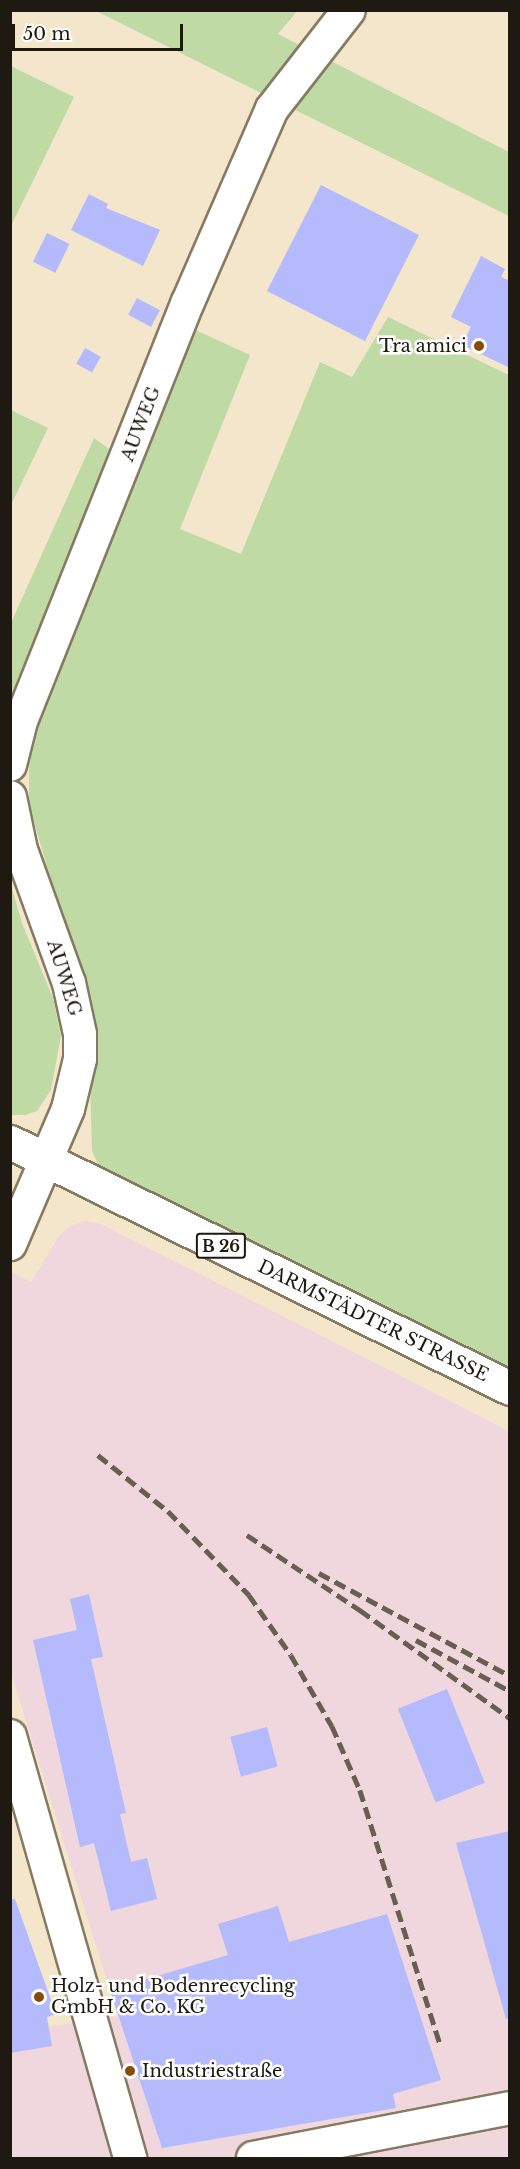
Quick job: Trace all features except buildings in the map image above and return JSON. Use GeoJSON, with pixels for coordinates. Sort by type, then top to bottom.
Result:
{"type":"FeatureCollection","features":[{"type":"Feature","properties":{"kind":"main road","name":"DARMSTÄDTER STRASSE"},"geometry":{"type":"LineString","coordinates":[[10,1142],[510,1388]]}},
{"type":"Feature","properties":{"kind":"street","name":"AUWEG"},"geometry":{"type":"LineString","coordinates":[[10,765],[21,721],[188,302],[272,109],[349,10]]}},
{"type":"Feature","properties":{"kind":"street","name":"AUWEG"},"geometry":{"type":"LineString","coordinates":[[10,796],[21,850],[69,983],[80,1034],[76,1084],[48,1159],[10,1244]]}},
{"type":"Feature","properties":{"kind":"street"},"geometry":{"type":"LineString","coordinates":[[10,1736],[129,2158]]}},
{"type":"Feature","properties":{"kind":"street"},"geometry":{"type":"LineString","coordinates":[[253,2158],[510,2108]]}},
{"type":"Feature","properties":{"kind":"shaded area"},"geometry":{"type":"Polygon","coordinates":[[[85,1221],[99,1223],[509,1431],[509,2158],[11,2158],[11,2033],[118,2016],[11,1673],[10,1272],[31,1282],[59,1236],[70,1226],[85,1221]]]}},
{"type":"Feature","properties":{"kind":"green space"},"geometry":{"type":"Polygon","coordinates":[[[96,11],[297,11],[278,34],[509,152],[509,216],[96,11]]]}},
{"type":"Feature","properties":{"kind":"green space"},"geometry":{"type":"Polygon","coordinates":[[[11,66],[74,97],[11,226],[11,66]]]}},
{"type":"Feature","properties":{"kind":"green space"},"geometry":{"type":"Polygon","coordinates":[[[388,317],[509,375],[509,1377],[109,1177],[99,1166],[92,1151],[88,1006],[29,805],[29,740],[191,328],[250,355],[180,529],[241,554],[320,362],[352,377],[388,317]]]}},
{"type":"Feature","properties":{"kind":"green space"},"geometry":{"type":"Polygon","coordinates":[[[11,410],[48,428],[11,505],[11,410]]]}},
{"type":"Feature","properties":{"kind":"green space"},"geometry":{"type":"Polygon","coordinates":[[[94,438],[109,449],[112,467],[11,704],[11,623],[94,438]]]}},
{"type":"Feature","properties":{"kind":"green space"},"geometry":{"type":"Polygon","coordinates":[[[11,885],[22,923],[53,998],[61,1035],[51,1090],[37,1111],[25,1115],[11,1115],[11,885]]]}},
{"type":"Feature","properties":{"kind":"railway"},"geometry":{"type":"LineString","coordinates":[[98,1455],[168,1511],[249,1595],[291,1655],[332,1726],[360,1790],[440,2043]]}},
{"type":"Feature","properties":{"kind":"railway"},"geometry":{"type":"LineString","coordinates":[[247,1535],[360,1610],[510,1718]]}},
{"type":"Feature","properties":{"kind":"railway"},"geometry":{"type":"LineString","coordinates":[[319,1573],[510,1676]]}},
{"type":"Feature","properties":{"kind":"railway"},"geometry":{"type":"LineString","coordinates":[[416,1640],[510,1691]]}},
{"type":"Feature","properties":{"kind":"place","name":"Tra amici"},"geometry":{"type":"Point","coordinates":[479,346]}},
{"type":"Feature","properties":{"kind":"place","name":"Holz- und Bodenrecycling GmbH & Co. KG"},"geometry":{"type":"Point","coordinates":[39,1997]}},
{"type":"Feature","properties":{"kind":"place","name":"Industriestraße"},"geometry":{"type":"Point","coordinates":[130,2071]}}]}
